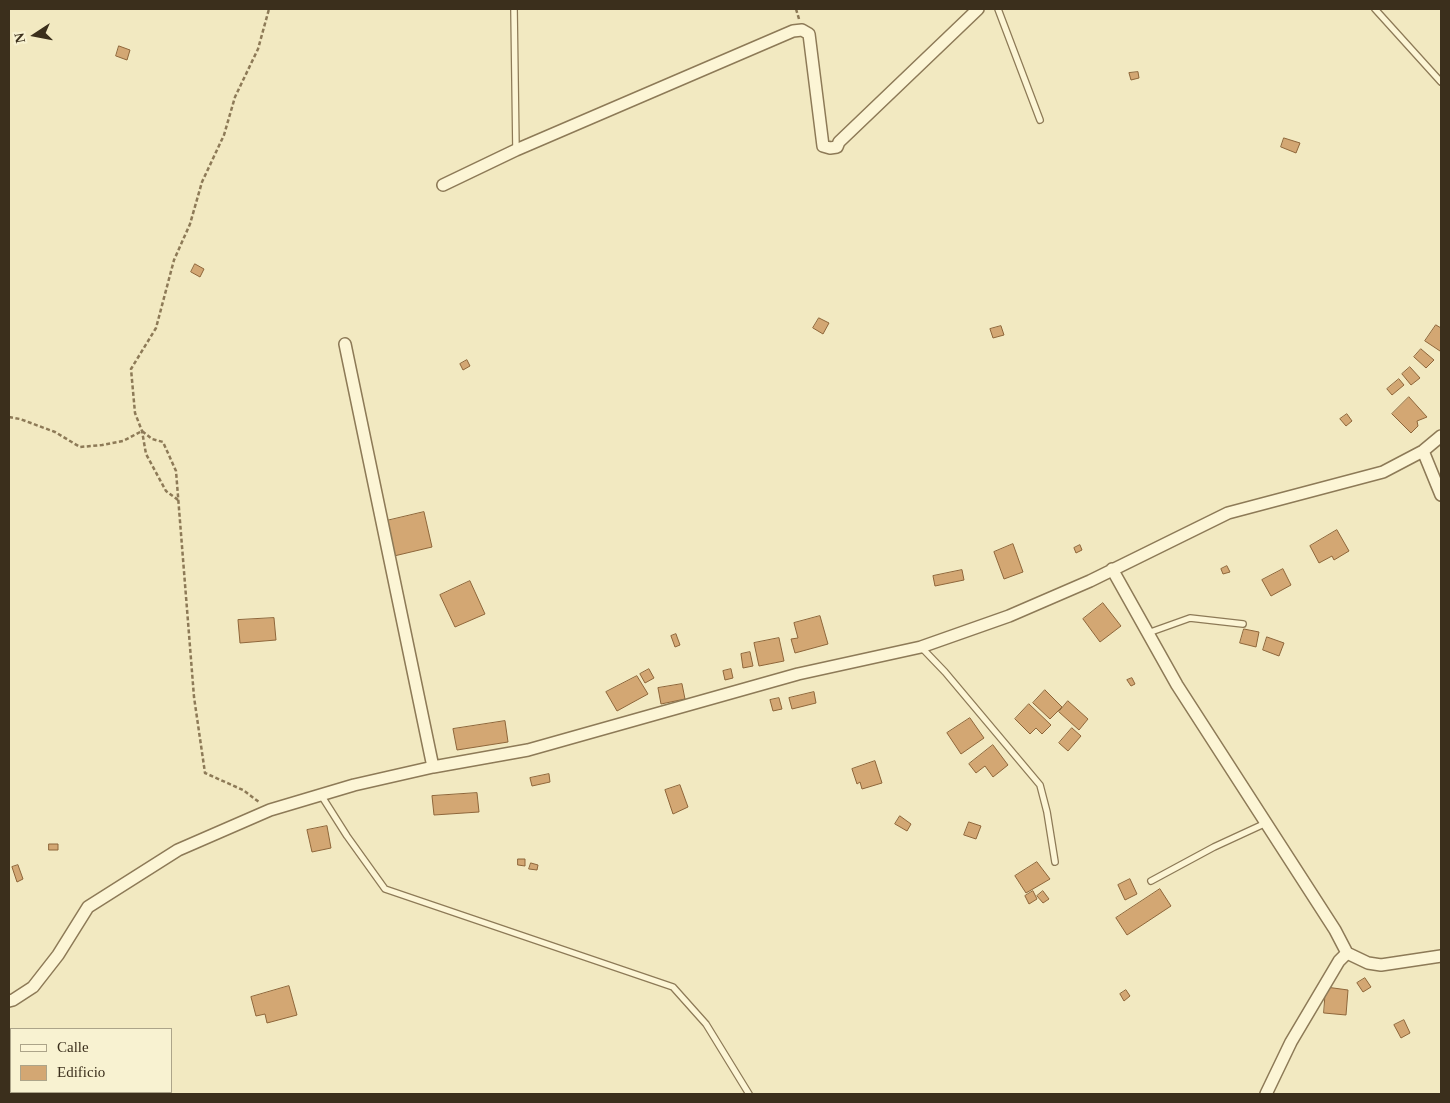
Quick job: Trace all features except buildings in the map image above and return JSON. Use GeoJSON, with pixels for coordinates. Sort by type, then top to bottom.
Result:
{"type":"FeatureCollection","features":[{"type":"Feature","properties":{"kind":"street"},"geometry":{"type":"LineString","coordinates":[[443,185],[516,150],[793,31],[802,30],[809,34],[823,146],[837,147],[839,142],[978,9]]}},
{"type":"Feature","properties":{"kind":"street"},"geometry":{"type":"LineString","coordinates":[[345,344],[433,767]]}},
{"type":"Feature","properties":{"kind":"street"},"geometry":{"type":"LineString","coordinates":[[9,1000],[13,1000],[34,987],[58,955],[88,907],[178,850],[270,810],[354,785],[433,767],[528,750],[798,674],[921,647],[1008,616],[1090,581],[1228,513],[1383,472],[1423,451],[1441,436]]}},
{"type":"Feature","properties":{"kind":"street"},"geometry":{"type":"LineString","coordinates":[[1423,451],[1441,495]]}},
{"type":"Feature","properties":{"kind":"street"},"geometry":{"type":"LineString","coordinates":[[1112,569],[1177,685],[1335,930],[1347,953],[1368,963],[1381,965],[1441,956]]}},
{"type":"Feature","properties":{"kind":"street"},"geometry":{"type":"LineString","coordinates":[[1266,1094],[1291,1042],[1339,961],[1347,953]]}},
{"type":"Feature","properties":{"kind":"lane"},"geometry":{"type":"LineString","coordinates":[[514,9],[516,150]]}},
{"type":"Feature","properties":{"kind":"lane"},"geometry":{"type":"LineString","coordinates":[[998,9],[1040,120]]}},
{"type":"Feature","properties":{"kind":"lane"},"geometry":{"type":"LineString","coordinates":[[1375,9],[1441,82]]}},
{"type":"Feature","properties":{"kind":"lane"},"geometry":{"type":"LineString","coordinates":[[1148,633],[1190,618],[1243,624]]}},
{"type":"Feature","properties":{"kind":"lane"},"geometry":{"type":"LineString","coordinates":[[921,647],[945,672],[1040,785],[1047,812],[1054,862]]}},
{"type":"Feature","properties":{"kind":"lane"},"geometry":{"type":"LineString","coordinates":[[321,795],[347,836],[385,889],[673,987],[706,1024],[749,1094]]}},
{"type":"Feature","properties":{"kind":"lane"},"geometry":{"type":"LineString","coordinates":[[1151,881],[1214,847],[1266,823]]}},
{"type":"Feature","properties":{"kind":"path"},"geometry":{"type":"LineString","coordinates":[[178,500],[166,490],[146,454],[142,431],[135,413],[131,370],[156,328],[174,260],[190,224],[202,182],[224,135],[235,97],[258,49],[269,9]]}},
{"type":"Feature","properties":{"kind":"path"},"geometry":{"type":"LineString","coordinates":[[9,417],[20,419],[55,432],[80,446],[124,441],[142,431]]}},
{"type":"Feature","properties":{"kind":"path"},"geometry":{"type":"LineString","coordinates":[[142,431],[152,439],[163,442],[176,471],[194,697],[205,773],[243,790],[270,810]]}}]}
